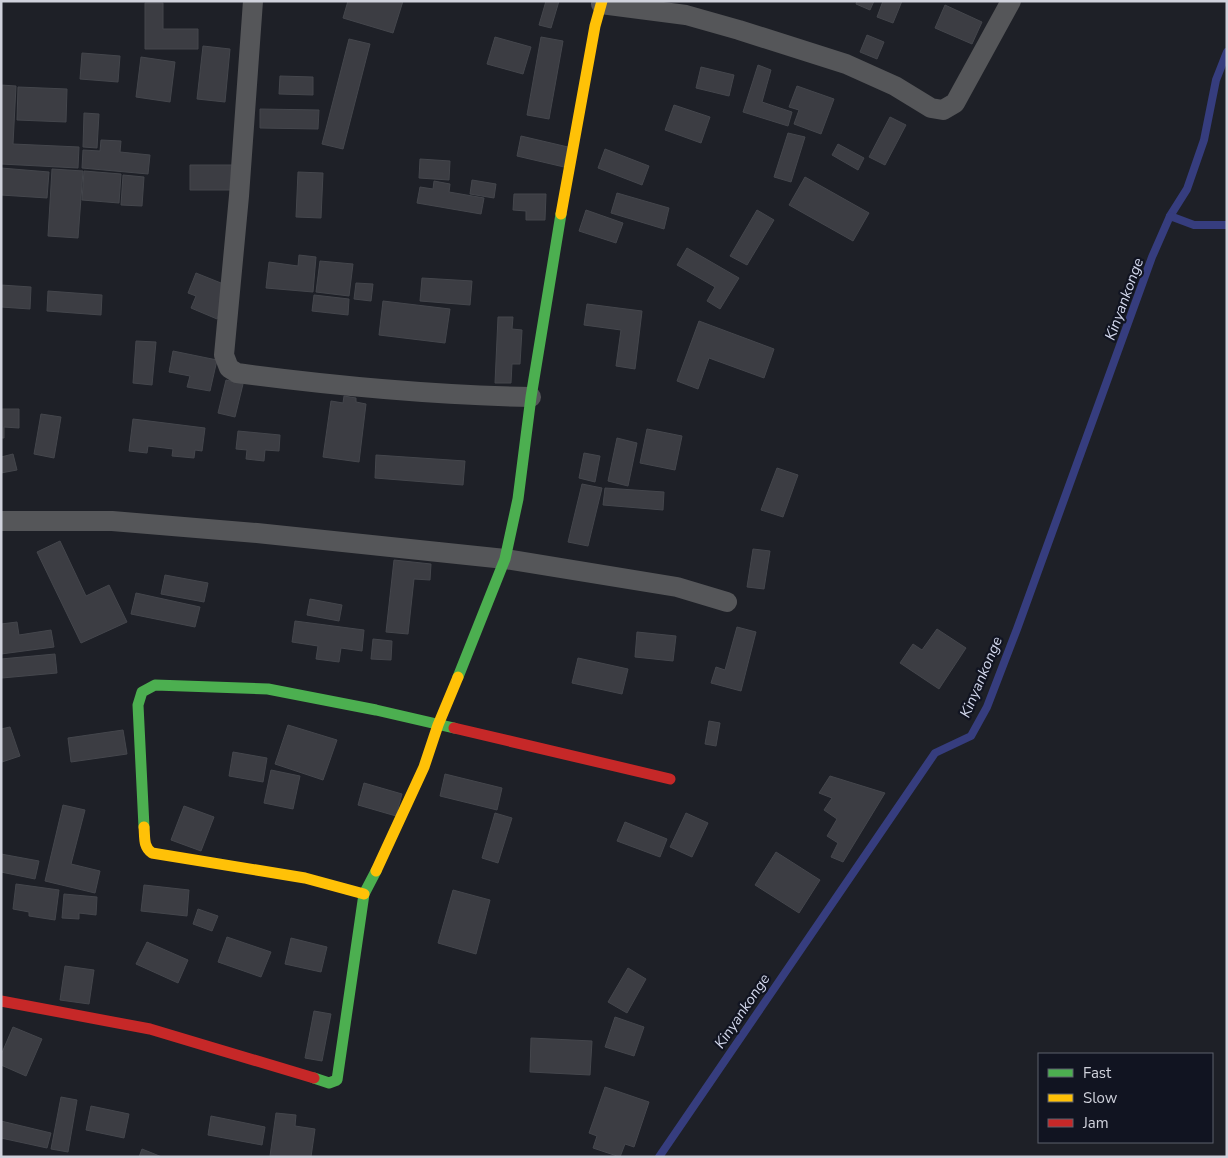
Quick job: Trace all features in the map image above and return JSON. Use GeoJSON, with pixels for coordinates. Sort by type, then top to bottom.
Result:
{"type":"FeatureCollection","features":[{"type":"Feature","properties":{"kind":"street"},"geometry":{"type":"LineString","coordinates":[[253,1],[240,196],[224,356],[229,368],[237,373],[311,383],[474,396],[531,397]]}},
{"type":"Feature","properties":{"kind":"street"},"geometry":{"type":"LineString","coordinates":[[1,1001],[150,1029],[332,1083],[335,1082],[338,1077],[364,894],[387,850],[424,767],[438,725],[505,559],[518,499],[531,397],[564,193],[594,26],[602,2],[686,15],[739,30],[846,64],[896,86],[932,108],[943,110],[955,103],[1011,1]]}},
{"type":"Feature","properties":{"kind":"street"},"geometry":{"type":"LineString","coordinates":[[1,521],[112,520],[505,559],[677,587],[727,602]]}},
{"type":"Feature","properties":{"kind":"street"},"geometry":{"type":"LineString","coordinates":[[364,894],[305,878],[152,853],[147,850],[145,845],[139,744],[138,705],[142,692],[155,685],[268,689],[376,710],[670,779]]}},
{"type":"Feature","properties":{"kind":"building"},"geometry":{"type":"Polygon","coordinates":[[[348,1],[403,1],[393,33],[343,18],[348,1]]]}},
{"type":"Feature","properties":{"kind":"building"},"geometry":{"type":"Polygon","coordinates":[[[546,1],[559,1],[551,28],[539,25],[546,1]]]}},
{"type":"Feature","properties":{"kind":"building"},"geometry":{"type":"Polygon","coordinates":[[[857,1],[874,1],[870,10],[856,4],[857,1]]]}},
{"type":"Feature","properties":{"kind":"building"},"geometry":{"type":"Polygon","coordinates":[[[883,1],[902,1],[893,23],[877,17],[883,1]]]}},
{"type":"Feature","properties":{"kind":"building"},"geometry":{"type":"Polygon","coordinates":[[[145,3],[163,3],[163,29],[198,29],[198,49],[145,49],[145,3]]]}},
{"type":"Feature","properties":{"kind":"building"},"geometry":{"type":"Polygon","coordinates":[[[945,5],[982,22],[972,44],[935,28],[945,5]]]}},
{"type":"Feature","properties":{"kind":"building"},"geometry":{"type":"Polygon","coordinates":[[[867,35],[884,42],[877,59],[860,52],[867,35]]]}},
{"type":"Feature","properties":{"kind":"building"},"geometry":{"type":"Polygon","coordinates":[[[495,37],[531,47],[523,74],[487,64],[495,37]]]}},
{"type":"Feature","properties":{"kind":"building"},"geometry":{"type":"Polygon","coordinates":[[[541,37],[563,41],[549,119],[527,115],[541,37]]]}},
{"type":"Feature","properties":{"kind":"building"},"geometry":{"type":"Polygon","coordinates":[[[349,39],[370,44],[343,149],[322,144],[349,39]]]}},
{"type":"Feature","properties":{"kind":"building"},"geometry":{"type":"Polygon","coordinates":[[[203,46],[230,49],[225,102],[197,99],[203,46]]]}},
{"type":"Feature","properties":{"kind":"building"},"geometry":{"type":"Polygon","coordinates":[[[82,53],[120,56],[118,82],[80,79],[82,53]]]}},
{"type":"Feature","properties":{"kind":"building"},"geometry":{"type":"Polygon","coordinates":[[[141,57],[175,62],[170,102],[136,97],[141,57]]]}},
{"type":"Feature","properties":{"kind":"building"},"geometry":{"type":"Polygon","coordinates":[[[758,65],[771,70],[762,102],[792,112],[788,126],[743,112],[758,65]]]}},
{"type":"Feature","properties":{"kind":"building"},"geometry":{"type":"Polygon","coordinates":[[[701,67],[734,75],[729,96],[696,88],[701,67]]]}},
{"type":"Feature","properties":{"kind":"building"},"geometry":{"type":"Polygon","coordinates":[[[280,76],[313,77],[313,95],[279,94],[280,76]]]}},
{"type":"Feature","properties":{"kind":"building"},"geometry":{"type":"Polygon","coordinates":[[[1,85],[16,86],[13,144],[79,147],[78,168],[1,164],[1,85]]]}},
{"type":"Feature","properties":{"kind":"building"},"geometry":{"type":"Polygon","coordinates":[[[797,86],[834,99],[821,134],[794,124],[799,110],[789,107],[797,86]]]}},
{"type":"Feature","properties":{"kind":"building"},"geometry":{"type":"Polygon","coordinates":[[[18,87],[67,89],[66,122],[17,120],[18,87]]]}},
{"type":"Feature","properties":{"kind":"building"},"geometry":{"type":"Polygon","coordinates":[[[674,105],[710,117],[701,143],[665,130],[674,105]]]}},
{"type":"Feature","properties":{"kind":"building"},"geometry":{"type":"Polygon","coordinates":[[[260,109],[319,110],[318,129],[260,128],[260,109]]]}},
{"type":"Feature","properties":{"kind":"building"},"geometry":{"type":"Polygon","coordinates":[[[84,113],[99,114],[97,148],[83,147],[84,113]]]}},
{"type":"Feature","properties":{"kind":"building"},"geometry":{"type":"Polygon","coordinates":[[[890,117],[906,125],[885,165],[869,157],[890,117]]]}},
{"type":"Feature","properties":{"kind":"building"},"geometry":{"type":"Polygon","coordinates":[[[788,133],[805,137],[791,182],[774,177],[788,133]]]}},
{"type":"Feature","properties":{"kind":"building"},"geometry":{"type":"Polygon","coordinates":[[[521,136],[568,147],[564,167],[517,156],[521,136]]]}},
{"type":"Feature","properties":{"kind":"building"},"geometry":{"type":"Polygon","coordinates":[[[101,140],[121,141],[120,152],[150,155],[148,174],[82,168],[83,150],[100,151],[101,140]]]}},
{"type":"Feature","properties":{"kind":"building"},"geometry":{"type":"Polygon","coordinates":[[[838,144],[864,158],[858,170],[832,155],[838,144]]]}},
{"type":"Feature","properties":{"kind":"building"},"geometry":{"type":"Polygon","coordinates":[[[605,149],[649,166],[642,185],[598,168],[605,149]]]}},
{"type":"Feature","properties":{"kind":"building"},"geometry":{"type":"Polygon","coordinates":[[[420,159],[450,161],[449,180],[419,178],[420,159]]]}},
{"type":"Feature","properties":{"kind":"building"},"geometry":{"type":"Polygon","coordinates":[[[190,165],[238,165],[237,190],[190,190],[190,165]]]}},
{"type":"Feature","properties":{"kind":"building"},"geometry":{"type":"Polygon","coordinates":[[[1,168],[49,172],[47,198],[1,195],[1,168]]]}},
{"type":"Feature","properties":{"kind":"building"},"geometry":{"type":"Polygon","coordinates":[[[52,169],[83,171],[78,238],[48,236],[52,169]]]}},
{"type":"Feature","properties":{"kind":"building"},"geometry":{"type":"Polygon","coordinates":[[[84,171],[121,174],[119,203],[82,200],[84,171]]]}},
{"type":"Feature","properties":{"kind":"building"},"geometry":{"type":"Polygon","coordinates":[[[298,172],[323,173],[321,218],[296,217],[298,172]]]}},
{"type":"Feature","properties":{"kind":"building"},"geometry":{"type":"Polygon","coordinates":[[[123,175],[144,177],[142,206],[121,205],[123,175]]]}},
{"type":"Feature","properties":{"kind":"building"},"geometry":{"type":"Polygon","coordinates":[[[805,177],[869,213],[853,241],[789,205],[805,177]]]}},
{"type":"Feature","properties":{"kind":"building"},"geometry":{"type":"Polygon","coordinates":[[[472,180],[496,184],[494,198],[470,194],[472,180]]]}},
{"type":"Feature","properties":{"kind":"building"},"geometry":{"type":"Polygon","coordinates":[[[434,181],[450,184],[449,192],[484,198],[481,214],[417,203],[420,187],[433,189],[434,181]]]}},
{"type":"Feature","properties":{"kind":"building"},"geometry":{"type":"Polygon","coordinates":[[[617,193],[669,208],[664,229],[611,213],[617,193]]]}},
{"type":"Feature","properties":{"kind":"building"},"geometry":{"type":"Polygon","coordinates":[[[514,194],[546,194],[545,220],[526,220],[526,211],[513,210],[514,194]]]}},
{"type":"Feature","properties":{"kind":"building"},"geometry":{"type":"Polygon","coordinates":[[[586,210],[623,223],[616,243],[579,231],[586,210]]]}},
{"type":"Feature","properties":{"kind":"building"},"geometry":{"type":"Polygon","coordinates":[[[757,210],[774,220],[747,265],[730,256],[757,210]]]}},
{"type":"Feature","properties":{"kind":"building"},"geometry":{"type":"Polygon","coordinates":[[[687,248],[739,278],[720,309],[707,301],[715,287],[677,265],[687,248]]]}},
{"type":"Feature","properties":{"kind":"building"},"geometry":{"type":"Polygon","coordinates":[[[299,255],[316,257],[313,292],[266,288],[269,262],[298,266],[299,255]]]}},
{"type":"Feature","properties":{"kind":"building"},"geometry":{"type":"Polygon","coordinates":[[[320,261],[353,264],[349,296],[316,292],[320,261]]]}},
{"type":"Feature","properties":{"kind":"building"},"geometry":{"type":"Polygon","coordinates":[[[196,273],[231,287],[217,319],[191,308],[196,296],[188,293],[196,273]]]}},
{"type":"Feature","properties":{"kind":"building"},"geometry":{"type":"Polygon","coordinates":[[[422,278],[472,281],[470,305],[420,301],[422,278]]]}},
{"type":"Feature","properties":{"kind":"building"},"geometry":{"type":"Polygon","coordinates":[[[356,283],[373,284],[371,301],[354,299],[356,283]]]}},
{"type":"Feature","properties":{"kind":"building"},"geometry":{"type":"Polygon","coordinates":[[[1,285],[31,287],[30,309],[1,307],[1,285]]]}},
{"type":"Feature","properties":{"kind":"building"},"geometry":{"type":"Polygon","coordinates":[[[48,291],[102,295],[101,315],[47,311],[48,291]]]}},
{"type":"Feature","properties":{"kind":"building"},"geometry":{"type":"Polygon","coordinates":[[[314,295],[349,299],[348,315],[312,311],[314,295]]]}},
{"type":"Feature","properties":{"kind":"building"},"geometry":{"type":"Polygon","coordinates":[[[383,301],[450,309],[445,343],[379,335],[383,301]]]}},
{"type":"Feature","properties":{"kind":"building"},"geometry":{"type":"Polygon","coordinates":[[[587,304],[642,311],[635,369],[616,366],[621,330],[584,325],[587,304]]]}},
{"type":"Feature","properties":{"kind":"building"},"geometry":{"type":"Polygon","coordinates":[[[498,317],[513,317],[512,329],[522,330],[520,364],[512,364],[511,383],[495,383],[498,317]]]}},
{"type":"Feature","properties":{"kind":"building"},"geometry":{"type":"Polygon","coordinates":[[[699,321],[774,349],[764,378],[709,358],[698,389],[677,381],[699,321]]]}},
{"type":"Feature","properties":{"kind":"building"},"geometry":{"type":"Polygon","coordinates":[[[136,341],[156,342],[152,385],[133,383],[136,341]]]}},
{"type":"Feature","properties":{"kind":"building"},"geometry":{"type":"Polygon","coordinates":[[[173,351],[217,360],[210,391],[187,387],[190,376],[169,372],[173,351]]]}},
{"type":"Feature","properties":{"kind":"building"},"geometry":{"type":"Polygon","coordinates":[[[226,380],[243,384],[235,417],[218,413],[226,380]]]}},
{"type":"Feature","properties":{"kind":"building"},"geometry":{"type":"Polygon","coordinates":[[[344,396],[356,398],[356,402],[366,404],[359,462],[323,457],[331,401],[343,403],[344,396]]]}},
{"type":"Feature","properties":{"kind":"building"},"geometry":{"type":"Polygon","coordinates":[[[1,409],[19,409],[19,428],[4,427],[4,438],[1,438],[1,409]]]}},
{"type":"Feature","properties":{"kind":"building"},"geometry":{"type":"Polygon","coordinates":[[[41,414],[61,417],[54,458],[34,454],[41,414]]]}},
{"type":"Feature","properties":{"kind":"building"},"geometry":{"type":"Polygon","coordinates":[[[133,419],[205,428],[202,451],[195,450],[194,458],[172,456],[173,449],[148,446],[147,453],[129,451],[133,419]]]}},
{"type":"Feature","properties":{"kind":"building"},"geometry":{"type":"Polygon","coordinates":[[[647,429],[682,436],[675,470],[640,463],[647,429]]]}},
{"type":"Feature","properties":{"kind":"building"},"geometry":{"type":"Polygon","coordinates":[[[238,431],[280,435],[279,451],[265,450],[264,461],[246,459],[247,450],[236,449],[238,431]]]}},
{"type":"Feature","properties":{"kind":"building"},"geometry":{"type":"Polygon","coordinates":[[[617,438],[637,443],[628,486],[608,481],[617,438]]]}},
{"type":"Feature","properties":{"kind":"building"},"geometry":{"type":"Polygon","coordinates":[[[584,453],[600,456],[595,482],[579,478],[584,453]]]}},
{"type":"Feature","properties":{"kind":"building"},"geometry":{"type":"Polygon","coordinates":[[[13,454],[17,470],[1,473],[1,457],[13,454]]]}},
{"type":"Feature","properties":{"kind":"building"},"geometry":{"type":"Polygon","coordinates":[[[376,455],[465,461],[463,485],[375,478],[376,455]]]}},
{"type":"Feature","properties":{"kind":"building"},"geometry":{"type":"Polygon","coordinates":[[[777,468],[798,475],[783,517],[761,510],[777,468]]]}},
{"type":"Feature","properties":{"kind":"building"},"geometry":{"type":"Polygon","coordinates":[[[582,484],[602,488],[588,546],[568,542],[582,484]]]}},
{"type":"Feature","properties":{"kind":"building"},"geometry":{"type":"Polygon","coordinates":[[[605,488],[664,492],[663,510],[603,505],[605,488]]]}},
{"type":"Feature","properties":{"kind":"building"},"geometry":{"type":"Polygon","coordinates":[[[60,541],[86,596],[109,585],[127,622],[81,643],[37,552],[60,541]]]}},
{"type":"Feature","properties":{"kind":"building"},"geometry":{"type":"Polygon","coordinates":[[[753,549],[770,551],[764,589],[747,587],[753,549]]]}},
{"type":"Feature","properties":{"kind":"building"},"geometry":{"type":"Polygon","coordinates":[[[394,560],[431,564],[430,580],[414,579],[408,634],[386,632],[394,560]]]}},
{"type":"Feature","properties":{"kind":"building"},"geometry":{"type":"Polygon","coordinates":[[[165,575],[208,583],[204,602],[161,594],[165,575]]]}},
{"type":"Feature","properties":{"kind":"building"},"geometry":{"type":"Polygon","coordinates":[[[136,593],[200,607],[195,627],[131,614],[136,593]]]}},
{"type":"Feature","properties":{"kind":"building"},"geometry":{"type":"Polygon","coordinates":[[[310,599],[342,605],[339,621],[307,615],[310,599]]]}},
{"type":"Feature","properties":{"kind":"building"},"geometry":{"type":"Polygon","coordinates":[[[295,621],[364,630],[362,651],[341,648],[339,662],[316,659],[318,646],[292,642],[295,621]]]}},
{"type":"Feature","properties":{"kind":"building"},"geometry":{"type":"Polygon","coordinates":[[[17,622],[19,635],[51,630],[54,647],[1,654],[1,624],[17,622]]]}},
{"type":"Feature","properties":{"kind":"building"},"geometry":{"type":"Polygon","coordinates":[[[737,627],[756,632],[741,691],[711,683],[716,667],[725,670],[737,627]]]}},
{"type":"Feature","properties":{"kind":"building"},"geometry":{"type":"Polygon","coordinates":[[[937,629],[966,648],[939,689],[900,663],[913,644],[922,650],[937,629]]]}},
{"type":"Feature","properties":{"kind":"building"},"geometry":{"type":"Polygon","coordinates":[[[637,632],[676,636],[673,661],[635,657],[637,632]]]}},
{"type":"Feature","properties":{"kind":"building"},"geometry":{"type":"Polygon","coordinates":[[[373,639],[392,641],[391,660],[371,659],[373,639]]]}},
{"type":"Feature","properties":{"kind":"building"},"geometry":{"type":"Polygon","coordinates":[[[55,654],[57,673],[2,678],[1,659],[55,654]]]}},
{"type":"Feature","properties":{"kind":"building"},"geometry":{"type":"Polygon","coordinates":[[[578,658],[628,669],[622,694],[572,683],[578,658]]]}},
{"type":"Feature","properties":{"kind":"building"},"geometry":{"type":"Polygon","coordinates":[[[709,721],[720,723],[716,746],[705,744],[709,721]]]}},
{"type":"Feature","properties":{"kind":"building"},"geometry":{"type":"Polygon","coordinates":[[[288,725],[337,740],[323,780],[275,764],[288,725]]]}},
{"type":"Feature","properties":{"kind":"building"},"geometry":{"type":"Polygon","coordinates":[[[10,727],[20,756],[2,762],[1,729],[10,727]]]}},
{"type":"Feature","properties":{"kind":"building"},"geometry":{"type":"Polygon","coordinates":[[[123,730],[127,754],[71,762],[68,738],[123,730]]]}},
{"type":"Feature","properties":{"kind":"building"},"geometry":{"type":"Polygon","coordinates":[[[233,752],[267,758],[263,782],[229,776],[233,752]]]}},
{"type":"Feature","properties":{"kind":"building"},"geometry":{"type":"Polygon","coordinates":[[[271,770],[300,776],[293,809],[264,803],[271,770]]]}},
{"type":"Feature","properties":{"kind":"building"},"geometry":{"type":"Polygon","coordinates":[[[445,774],[502,788],[497,810],[440,796],[445,774]]]}},
{"type":"Feature","properties":{"kind":"building"},"geometry":{"type":"Polygon","coordinates":[[[830,776],[885,793],[843,862],[831,857],[838,843],[827,836],[837,819],[824,810],[832,798],[819,793],[830,776]]]}},
{"type":"Feature","properties":{"kind":"building"},"geometry":{"type":"Polygon","coordinates":[[[364,783],[402,794],[396,816],[358,805],[364,783]]]}},
{"type":"Feature","properties":{"kind":"building"},"geometry":{"type":"Polygon","coordinates":[[[63,805],[85,810],[71,864],[100,871],[95,893],[45,881],[63,805]]]}},
{"type":"Feature","properties":{"kind":"building"},"geometry":{"type":"Polygon","coordinates":[[[184,806],[214,817],[201,851],[171,840],[184,806]]]}},
{"type":"Feature","properties":{"kind":"building"},"geometry":{"type":"Polygon","coordinates":[[[495,813],[512,818],[498,863],[482,858],[495,813]]]}},
{"type":"Feature","properties":{"kind":"building"},"geometry":{"type":"Polygon","coordinates":[[[686,813],[708,823],[692,857],[670,847],[686,813]]]}},
{"type":"Feature","properties":{"kind":"building"},"geometry":{"type":"Polygon","coordinates":[[[625,822],[667,839],[660,857],[617,841],[625,822]]]}},
{"type":"Feature","properties":{"kind":"building"},"geometry":{"type":"Polygon","coordinates":[[[776,852],[820,880],[799,913],[755,885],[776,852]]]}},
{"type":"Feature","properties":{"kind":"building"},"geometry":{"type":"Polygon","coordinates":[[[1,854],[39,861],[35,879],[1,872],[1,854]]]}},
{"type":"Feature","properties":{"kind":"building"},"geometry":{"type":"Polygon","coordinates":[[[16,884],[59,890],[55,920],[29,916],[29,912],[13,909],[16,884]]]}},
{"type":"Feature","properties":{"kind":"building"},"geometry":{"type":"Polygon","coordinates":[[[144,885],[189,890],[187,916],[141,911],[144,885]]]}},
{"type":"Feature","properties":{"kind":"building"},"geometry":{"type":"Polygon","coordinates":[[[453,890],[490,900],[476,954],[438,943],[453,890]]]}},
{"type":"Feature","properties":{"kind":"building"},"geometry":{"type":"Polygon","coordinates":[[[64,894],[97,897],[96,915],[79,913],[79,919],[62,918],[64,894]]]}},
{"type":"Feature","properties":{"kind":"building"},"geometry":{"type":"Polygon","coordinates":[[[198,909],[218,916],[212,931],[193,924],[198,909]]]}},
{"type":"Feature","properties":{"kind":"building"},"geometry":{"type":"Polygon","coordinates":[[[227,937],[271,952],[261,977],[218,962],[227,937]]]}},
{"type":"Feature","properties":{"kind":"building"},"geometry":{"type":"Polygon","coordinates":[[[291,938],[327,947],[321,972],[285,964],[291,938]]]}},
{"type":"Feature","properties":{"kind":"building"},"geometry":{"type":"Polygon","coordinates":[[[147,942],[188,960],[178,983],[136,964],[147,942]]]}},
{"type":"Feature","properties":{"kind":"building"},"geometry":{"type":"Polygon","coordinates":[[[65,966],[94,970],[89,1004],[60,1000],[65,966]]]}},
{"type":"Feature","properties":{"kind":"building"},"geometry":{"type":"Polygon","coordinates":[[[628,968],[646,979],[627,1013],[608,1002],[628,968]]]}},
{"type":"Feature","properties":{"kind":"building"},"geometry":{"type":"Polygon","coordinates":[[[314,1011],[331,1014],[322,1061],[305,1058],[314,1011]]]}},
{"type":"Feature","properties":{"kind":"building"},"geometry":{"type":"Polygon","coordinates":[[[615,1017],[644,1027],[634,1056],[605,1047],[615,1017]]]}},
{"type":"Feature","properties":{"kind":"building"},"geometry":{"type":"Polygon","coordinates":[[[13,1027],[42,1039],[26,1076],[1,1065],[1,1055],[13,1027]]]}},
{"type":"Feature","properties":{"kind":"building"},"geometry":{"type":"Polygon","coordinates":[[[531,1038],[592,1041],[590,1075],[530,1072],[531,1038]]]}},
{"type":"Feature","properties":{"kind":"building"},"geometry":{"type":"Polygon","coordinates":[[[605,1087],[649,1102],[634,1147],[625,1144],[620,1157],[593,1148],[597,1136],[589,1133],[605,1087]]]}},
{"type":"Feature","properties":{"kind":"building"},"geometry":{"type":"Polygon","coordinates":[[[61,1097],[77,1100],[68,1152],[51,1149],[61,1097]]]}},
{"type":"Feature","properties":{"kind":"building"},"geometry":{"type":"Polygon","coordinates":[[[91,1106],[129,1114],[124,1138],[86,1130],[91,1106]]]}},
{"type":"Feature","properties":{"kind":"building"},"geometry":{"type":"Polygon","coordinates":[[[276,1113],[296,1115],[295,1126],[315,1129],[311,1157],[270,1156],[276,1113]]]}},
{"type":"Feature","properties":{"kind":"building"},"geometry":{"type":"Polygon","coordinates":[[[211,1116],[265,1127],[262,1145],[208,1135],[211,1116]]]}},
{"type":"Feature","properties":{"kind":"building"},"geometry":{"type":"Polygon","coordinates":[[[1,1121],[51,1133],[47,1148],[1,1138],[1,1121]]]}},
{"type":"Feature","properties":{"kind":"building"},"geometry":{"type":"Polygon","coordinates":[[[142,1149],[162,1157],[139,1157],[142,1149]]]}},
{"type":"Feature","properties":{"kind":"waterway"},"geometry":{"type":"LineString","coordinates":[[1170,216],[1187,189],[1204,140],[1216,80],[1227,52]]}},
{"type":"Feature","properties":{"kind":"waterway","name":"Kinyankonge"},"geometry":{"type":"LineString","coordinates":[[659,1157],[935,753],[971,736],[987,707],[1152,257],[1170,216],[1194,225],[1227,225]]}},
{"type":"Feature","properties":{"kind":"traffic: fast"},"geometry":{"type":"LineString","coordinates":[[458,677],[505,559],[518,499],[531,397],[561,214]]}},
{"type":"Feature","properties":{"kind":"traffic: fast"},"geometry":{"type":"LineString","coordinates":[[144,827],[138,705],[142,692],[155,685],[268,689],[376,710],[454,728]]}},
{"type":"Feature","properties":{"kind":"traffic: fast"},"geometry":{"type":"LineString","coordinates":[[314,1078],[329,1083],[337,1080],[364,894],[376,871]]}},
{"type":"Feature","properties":{"kind":"traffic: slow"},"geometry":{"type":"LineString","coordinates":[[561,214],[595,26],[602,1]]}},
{"type":"Feature","properties":{"kind":"traffic: slow"},"geometry":{"type":"LineString","coordinates":[[376,871],[424,767],[438,725],[458,677]]}},
{"type":"Feature","properties":{"kind":"traffic: slow"},"geometry":{"type":"LineString","coordinates":[[144,827],[146,845],[152,853],[305,878],[364,894]]}},
{"type":"Feature","properties":{"kind":"traffic: jam"},"geometry":{"type":"LineString","coordinates":[[454,728],[670,779]]}},
{"type":"Feature","properties":{"kind":"traffic: jam"},"geometry":{"type":"LineString","coordinates":[[1,1001],[150,1029],[314,1078]]}}]}
